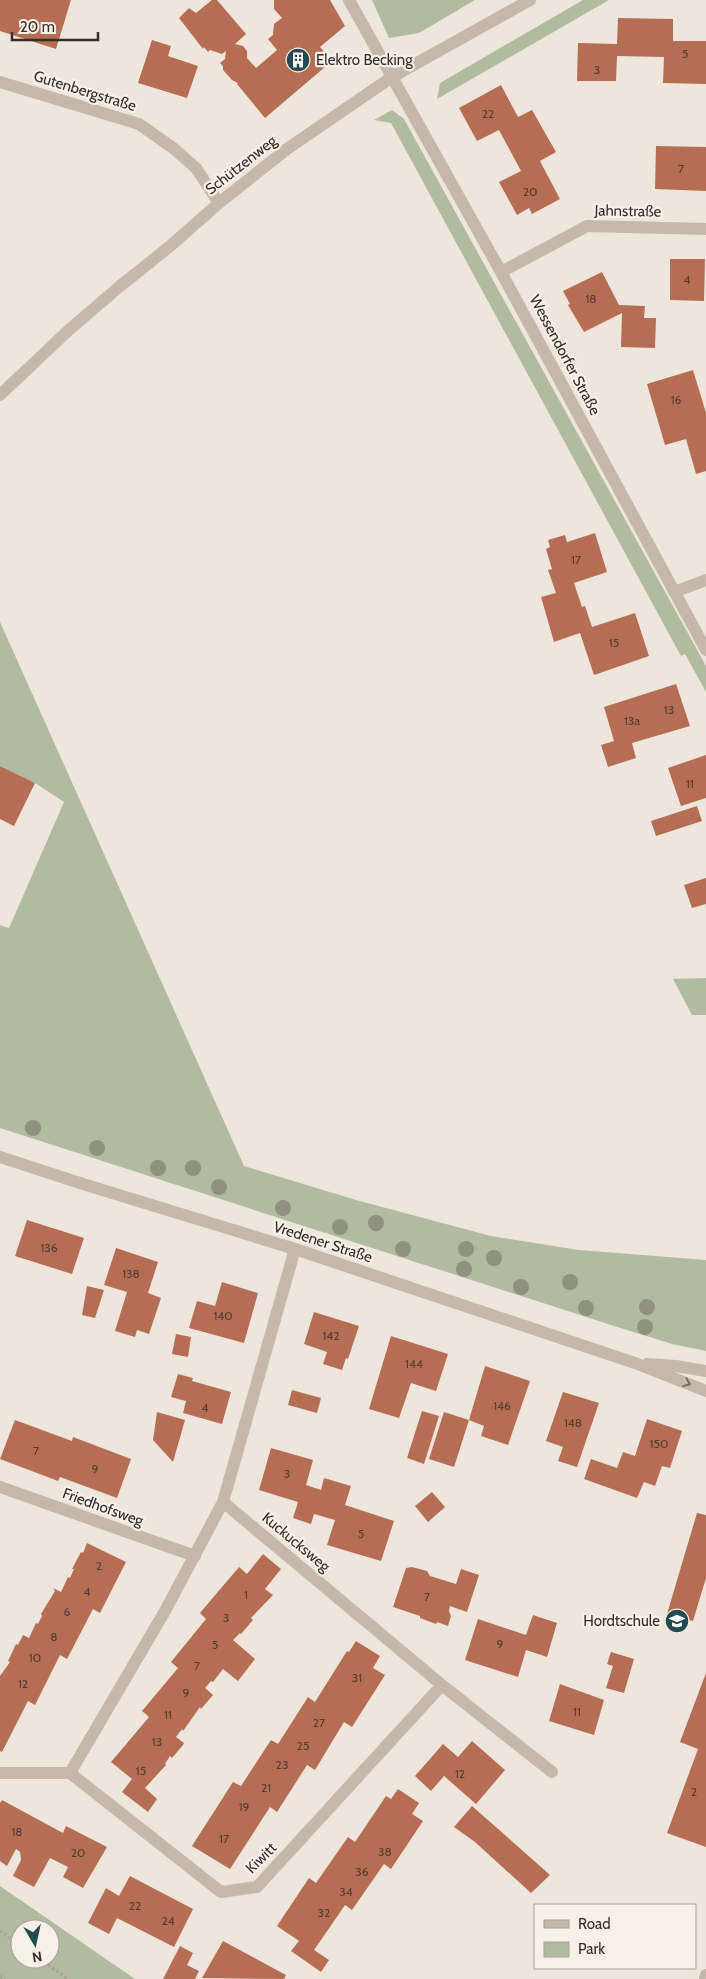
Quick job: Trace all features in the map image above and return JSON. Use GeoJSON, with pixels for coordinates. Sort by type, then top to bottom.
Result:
{"type":"FeatureCollection","features":[{"type":"Feature","properties":{"kind":"street","name":"Wessendorfer Straße"},"geometry":{"type":"LineString","coordinates":[[349,0],[501,272],[706,650]]}},
{"type":"Feature","properties":{"kind":"street","name":"Schützenweg"},"geometry":{"type":"LineString","coordinates":[[0,395],[70,329],[218,203],[287,149],[392,77],[530,0]]}},
{"type":"Feature","properties":{"kind":"street","name":"Gutenbergstraße"},"geometry":{"type":"LineString","coordinates":[[0,82],[139,124],[173,148],[196,168],[218,203]]}},
{"type":"Feature","properties":{"kind":"street","name":"Jahnstraße"},"geometry":{"type":"LineString","coordinates":[[501,272],[587,226],[706,229]]}},
{"type":"Feature","properties":{"kind":"street"},"geometry":{"type":"LineString","coordinates":[[674,592],[706,580]]}},
{"type":"Feature","properties":{"kind":"street","name":"Vredener Straße"},"geometry":{"type":"LineString","coordinates":[[0,1157],[295,1249],[635,1363],[706,1391]]}},
{"type":"Feature","properties":{"kind":"street"},"geometry":{"type":"LineString","coordinates":[[0,1773],[70,1773],[166,1611],[223,1502],[295,1249]]}},
{"type":"Feature","properties":{"kind":"street","name":"Vredener Straße"},"geometry":{"type":"LineString","coordinates":[[635,1363],[676,1366],[706,1371]]}},
{"type":"Feature","properties":{"kind":"street","name":"Friedhofsweg"},"geometry":{"type":"LineString","coordinates":[[0,1487],[195,1556]]}},
{"type":"Feature","properties":{"kind":"street","name":"Kuckucksweg"},"geometry":{"type":"LineString","coordinates":[[223,1502],[442,1684],[552,1772]]}},
{"type":"Feature","properties":{"kind":"street","name":"Kiwitt"},"geometry":{"type":"LineString","coordinates":[[70,1773],[220,1892],[257,1887],[442,1684]]}},
{"type":"Feature","properties":{"kind":"street"},"geometry":{"type":"LineString","coordinates":[[705,1979],[706,1975]]}},
{"type":"Feature","properties":{"kind":"path"},"geometry":{"type":"LineString","coordinates":[[54,1969],[68,1979]]}},
{"type":"Feature","properties":{"kind":"path"},"geometry":{"type":"LineString","coordinates":[[0,1976],[5,1979]]}},
{"type":"Feature","properties":{"kind":"green space"},"geometry":{"type":"Polygon","coordinates":[[[372,0],[475,0],[419,33],[389,38],[372,0]]]}},
{"type":"Feature","properties":{"kind":"green space"},"geometry":{"type":"Polygon","coordinates":[[[583,0],[609,0],[437,99],[440,83],[583,0]]]}},
{"type":"Feature","properties":{"kind":"green space"},"geometry":{"type":"Polygon","coordinates":[[[392,110],[404,119],[706,666],[706,692],[685,654],[681,656],[391,123],[374,120],[392,110]]]}},
{"type":"Feature","properties":{"kind":"green space"},"geometry":{"type":"Polygon","coordinates":[[[0,622],[244,1166],[356,1200],[491,1236],[579,1250],[706,1260],[706,1351],[672,1344],[611,1325],[0,1128],[0,925],[9,928],[64,802],[35,783],[0,766],[0,622]]]}},
{"type":"Feature","properties":{"kind":"green space"},"geometry":{"type":"Polygon","coordinates":[[[706,978],[706,1015],[692,1015],[673,979],[706,978]]]}},
{"type":"Feature","properties":{"kind":"green space"},"geometry":{"type":"Polygon","coordinates":[[[0,1886],[48,1919],[10,1919],[10,1969],[60,1969],[60,1927],[135,1979],[0,1979],[0,1886]]]}},
{"type":"Feature","properties":{"kind":"building"},"geometry":{"type":"Polygon","coordinates":[[[0,0],[71,0],[56,49],[0,31],[0,0]]]}},
{"type":"Feature","properties":{"kind":"building","name":"Elektro Becking"},"geometry":{"type":"Polygon","coordinates":[[[212,0],[217,0],[246,34],[235,44],[243,46],[247,51],[247,58],[256,68],[277,50],[268,39],[273,35],[274,24],[282,18],[274,9],[274,0],[330,0],[345,26],[320,47],[332,61],[265,118],[238,83],[232,80],[223,70],[223,66],[220,63],[225,59],[226,51],[222,54],[210,50],[208,52],[204,47],[203,49],[179,18],[189,8],[196,13],[212,0]]]}},
{"type":"Feature","properties":{"kind":"building"},"geometry":{"type":"Polygon","coordinates":[[[618,18],[673,19],[673,41],[706,41],[706,84],[663,83],[664,57],[617,56],[616,81],[577,81],[578,43],[617,44],[618,18]]]}},
{"type":"Feature","properties":{"kind":"building"},"geometry":{"type":"Polygon","coordinates":[[[152,40],[171,46],[168,56],[198,66],[187,98],[138,83],[152,40]]]}},
{"type":"Feature","properties":{"kind":"building"},"geometry":{"type":"Polygon","coordinates":[[[501,85],[518,117],[532,110],[556,152],[540,161],[560,199],[532,214],[529,208],[517,215],[499,182],[521,171],[499,130],[477,141],[459,108],[501,85]]]}},
{"type":"Feature","properties":{"kind":"building"},"geometry":{"type":"Polygon","coordinates":[[[656,146],[706,147],[706,191],[655,189],[656,146]]]}},
{"type":"Feature","properties":{"kind":"building"},"geometry":{"type":"Polygon","coordinates":[[[670,259],[705,259],[704,301],[670,300],[670,259]]]}},
{"type":"Feature","properties":{"kind":"building"},"geometry":{"type":"Polygon","coordinates":[[[602,272],[619,305],[645,306],[644,318],[656,318],[655,348],[621,347],[622,313],[584,332],[568,305],[570,304],[563,291],[602,272]]]}},
{"type":"Feature","properties":{"kind":"building"},"geometry":{"type":"Polygon","coordinates":[[[693,370],[706,413],[706,471],[696,474],[686,439],[665,445],[647,384],[693,370]]]}},
{"type":"Feature","properties":{"kind":"building"},"geometry":{"type":"Polygon","coordinates":[[[595,533],[607,572],[574,583],[582,607],[585,606],[592,627],[635,613],[649,656],[594,675],[580,633],[554,642],[541,597],[556,593],[548,570],[552,569],[546,549],[550,547],[548,540],[565,535],[567,542],[595,533]]]}},
{"type":"Feature","properties":{"kind":"building"},"geometry":{"type":"Polygon","coordinates":[[[676,684],[690,726],[632,743],[636,758],[608,767],[601,745],[614,741],[604,707],[676,684]]]}},
{"type":"Feature","properties":{"kind":"building"},"geometry":{"type":"Polygon","coordinates":[[[706,755],[706,798],[681,806],[668,768],[706,755]]]}},
{"type":"Feature","properties":{"kind":"building"},"geometry":{"type":"Polygon","coordinates":[[[0,766],[35,783],[14,826],[0,819],[0,766]]]}},
{"type":"Feature","properties":{"kind":"building"},"geometry":{"type":"Polygon","coordinates":[[[697,806],[702,821],[656,836],[651,821],[697,806]]]}},
{"type":"Feature","properties":{"kind":"building"},"geometry":{"type":"Polygon","coordinates":[[[706,878],[706,904],[692,908],[684,885],[706,878]]]}},
{"type":"Feature","properties":{"kind":"building"},"geometry":{"type":"Polygon","coordinates":[[[27,1220],[84,1238],[72,1274],[15,1256],[27,1220]]]}},
{"type":"Feature","properties":{"kind":"building"},"geometry":{"type":"Polygon","coordinates":[[[116,1248],[158,1262],[148,1293],[161,1298],[149,1334],[137,1330],[135,1337],[115,1331],[127,1292],[104,1285],[116,1248]]]}},
{"type":"Feature","properties":{"kind":"building"},"geometry":{"type":"Polygon","coordinates":[[[222,1282],[258,1293],[244,1343],[189,1328],[197,1301],[215,1306],[222,1282]]]}},
{"type":"Feature","properties":{"kind":"building"},"geometry":{"type":"Polygon","coordinates":[[[87,1286],[104,1290],[95,1318],[82,1315],[87,1286]]]}},
{"type":"Feature","properties":{"kind":"building"},"geometry":{"type":"Polygon","coordinates":[[[314,1312],[359,1326],[348,1359],[346,1358],[342,1370],[323,1364],[327,1352],[304,1344],[314,1312]]]}},
{"type":"Feature","properties":{"kind":"building"},"geometry":{"type":"Polygon","coordinates":[[[176,1334],[191,1337],[188,1357],[172,1354],[176,1334]]]}},
{"type":"Feature","properties":{"kind":"building"},"geometry":{"type":"Polygon","coordinates":[[[391,1336],[448,1354],[436,1391],[411,1383],[399,1418],[369,1409],[391,1336]]]}},
{"type":"Feature","properties":{"kind":"building"},"geometry":{"type":"Polygon","coordinates":[[[485,1366],[530,1381],[508,1445],[481,1436],[484,1426],[469,1420],[485,1366]]]}},
{"type":"Feature","properties":{"kind":"building"},"geometry":{"type":"Polygon","coordinates":[[[178,1374],[193,1378],[192,1381],[231,1392],[222,1424],[183,1413],[186,1401],[171,1397],[178,1374]]]}},
{"type":"Feature","properties":{"kind":"building"},"geometry":{"type":"Polygon","coordinates":[[[292,1390],[321,1398],[317,1413],[288,1405],[292,1390]]]}},
{"type":"Feature","properties":{"kind":"building"},"geometry":{"type":"Polygon","coordinates":[[[563,1392],[599,1403],[577,1467],[558,1461],[563,1447],[546,1441],[563,1392]]]}},
{"type":"Feature","properties":{"kind":"building"},"geometry":{"type":"Polygon","coordinates":[[[422,1411],[439,1416],[424,1464],[407,1458],[422,1411]]]}},
{"type":"Feature","properties":{"kind":"building"},"geometry":{"type":"Polygon","coordinates":[[[157,1412],[185,1420],[173,1462],[153,1440],[157,1412]]]}},
{"type":"Feature","properties":{"kind":"building"},"geometry":{"type":"Polygon","coordinates":[[[444,1412],[469,1420],[454,1467],[429,1459],[444,1412]]]}},
{"type":"Feature","properties":{"kind":"building"},"geometry":{"type":"Polygon","coordinates":[[[647,1419],[682,1431],[670,1468],[662,1466],[655,1486],[644,1482],[637,1498],[584,1479],[591,1459],[617,1468],[623,1452],[635,1456],[647,1419]]]}},
{"type":"Feature","properties":{"kind":"building"},"geometry":{"type":"Polygon","coordinates":[[[15,1420],[72,1441],[73,1437],[131,1459],[117,1498],[60,1477],[58,1481],[0,1459],[15,1420]]]}},
{"type":"Feature","properties":{"kind":"building"},"geometry":{"type":"Polygon","coordinates":[[[271,1448],[313,1460],[306,1485],[321,1490],[324,1478],[351,1486],[345,1505],[394,1521],[381,1561],[327,1545],[335,1520],[314,1514],[311,1524],[293,1518],[298,1502],[259,1490],[271,1448]]]}},
{"type":"Feature","properties":{"kind":"building"},"geometry":{"type":"Polygon","coordinates":[[[432,1492],[445,1507],[428,1522],[415,1506],[432,1492]]]}},
{"type":"Feature","properties":{"kind":"building"},"geometry":{"type":"Polygon","coordinates":[[[697,1513],[706,1515],[706,1578],[693,1621],[667,1614],[697,1513]]]}},
{"type":"Feature","properties":{"kind":"building"},"geometry":{"type":"Polygon","coordinates":[[[87,1543],[126,1562],[100,1613],[93,1609],[67,1659],[60,1655],[35,1705],[28,1701],[2,1752],[0,1751],[0,1676],[10,1662],[8,1661],[16,1644],[18,1645],[23,1635],[29,1638],[36,1623],[38,1624],[42,1616],[41,1614],[55,1591],[53,1588],[61,1592],[87,1543]]]}},
{"type":"Feature","properties":{"kind":"building"},"geometry":{"type":"Polygon","coordinates":[[[263,1554],[281,1569],[265,1589],[273,1595],[251,1618],[253,1620],[241,1634],[233,1640],[255,1659],[238,1681],[223,1669],[213,1682],[211,1681],[205,1688],[213,1695],[201,1709],[200,1707],[183,1731],[182,1729],[176,1737],[184,1743],[183,1745],[172,1758],[170,1756],[166,1765],[145,1788],[157,1799],[148,1812],[122,1792],[132,1779],[111,1762],[149,1717],[142,1711],[178,1668],[171,1662],[206,1619],[200,1613],[239,1567],[247,1574],[263,1554]]]}},
{"type":"Feature","properties":{"kind":"building"},"geometry":{"type":"Polygon","coordinates":[[[412,1567],[427,1571],[430,1576],[456,1584],[461,1569],[479,1575],[467,1612],[450,1606],[451,1616],[448,1626],[437,1622],[436,1624],[420,1618],[420,1616],[393,1607],[406,1568],[412,1567]]]}},
{"type":"Feature","properties":{"kind":"building"},"geometry":{"type":"Polygon","coordinates":[[[533,1615],[557,1623],[547,1657],[526,1650],[518,1677],[465,1660],[478,1619],[526,1635],[533,1615]]]}},
{"type":"Feature","properties":{"kind":"building"},"geometry":{"type":"Polygon","coordinates":[[[356,1641],[380,1656],[373,1668],[385,1675],[352,1727],[344,1722],[315,1770],[307,1765],[277,1812],[270,1807],[230,1869],[192,1846],[233,1782],[241,1786],[271,1740],[278,1744],[308,1697],[315,1702],[347,1651],[349,1652],[356,1641]]]}},
{"type":"Feature","properties":{"kind":"building"},"geometry":{"type":"Polygon","coordinates":[[[611,1652],[634,1659],[624,1693],[606,1688],[613,1666],[607,1664],[611,1652]]]}},
{"type":"Feature","properties":{"kind":"building"},"geometry":{"type":"Polygon","coordinates":[[[706,1673],[706,1847],[667,1833],[698,1749],[680,1742],[706,1673]]]}},
{"type":"Feature","properties":{"kind":"building"},"geometry":{"type":"Polygon","coordinates":[[[560,1684],[604,1700],[594,1735],[549,1721],[560,1684]]]}},
{"type":"Feature","properties":{"kind":"building"},"geometry":{"type":"Polygon","coordinates":[[[472,1741],[505,1770],[476,1804],[444,1776],[431,1791],[415,1776],[443,1744],[458,1757],[472,1741]]]}},
{"type":"Feature","properties":{"kind":"building"},"geometry":{"type":"Polygon","coordinates":[[[398,1789],[419,1803],[412,1814],[423,1821],[391,1869],[384,1864],[352,1910],[345,1905],[314,1950],[329,1960],[321,1972],[291,1951],[299,1941],[277,1926],[309,1878],[316,1883],[348,1837],[355,1842],[386,1796],[391,1799],[398,1789]]]}},
{"type":"Feature","properties":{"kind":"building"},"geometry":{"type":"Polygon","coordinates":[[[2,1800],[63,1833],[66,1826],[107,1847],[83,1888],[63,1877],[68,1867],[50,1858],[34,1887],[13,1876],[21,1860],[20,1852],[16,1849],[7,1866],[0,1861],[0,1803],[2,1800]]]}},
{"type":"Feature","properties":{"kind":"building"},"geometry":{"type":"Polygon","coordinates":[[[472,1806],[550,1875],[531,1893],[475,1842],[454,1827],[472,1806]]]}},
{"type":"Feature","properties":{"kind":"building"},"geometry":{"type":"Polygon","coordinates":[[[130,1876],[193,1909],[174,1947],[117,1918],[109,1934],[88,1923],[106,1888],[119,1896],[130,1876]]]}},
{"type":"Feature","properties":{"kind":"building"},"geometry":{"type":"Polygon","coordinates":[[[223,1941],[286,1975],[284,1979],[202,1978],[223,1941]]]}},
{"type":"Feature","properties":{"kind":"building"},"geometry":{"type":"Polygon","coordinates":[[[180,1946],[193,1953],[187,1965],[199,1971],[195,1979],[163,1979],[180,1946]]]}},
{"type":"Feature","properties":{"kind":"place","name":"Elektro Becking"},"geometry":{"type":"Point","coordinates":[298,60]}},
{"type":"Feature","properties":{"kind":"place","name":"Hordtschule"},"geometry":{"type":"Point","coordinates":[677,1621]}}]}
